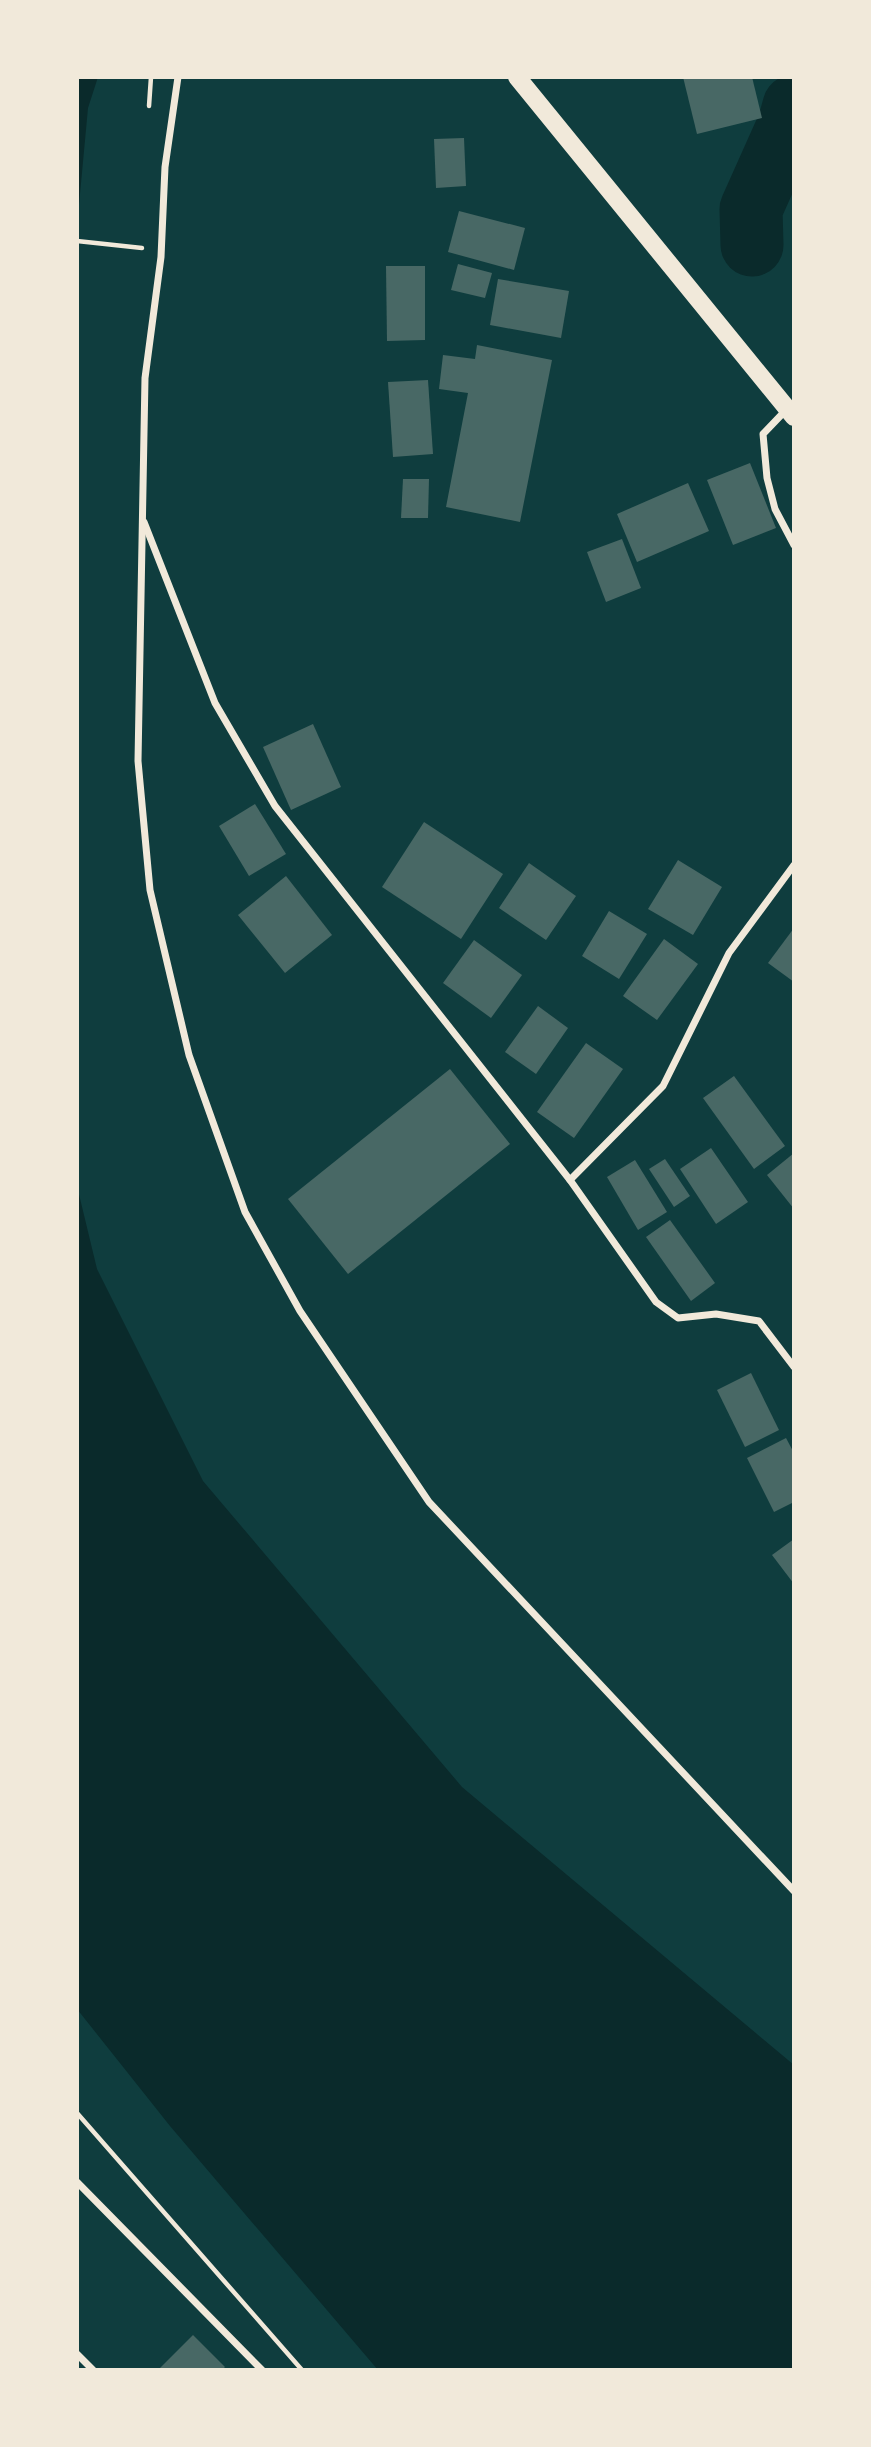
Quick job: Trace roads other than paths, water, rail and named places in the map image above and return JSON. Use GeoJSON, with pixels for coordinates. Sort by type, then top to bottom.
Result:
{"type":"FeatureCollection","features":[{"type":"Feature","properties":{"kind":"main road"},"geometry":{"type":"LineString","coordinates":[[517,77],[790,413]]}},
{"type":"Feature","properties":{"kind":"street"},"geometry":{"type":"LineString","coordinates":[[178,77],[165,167],[161,257],[145,378],[138,761],[150,890],[189,1055],[245,1212],[300,1311],[429,1502],[794,1891]]}},
{"type":"Feature","properties":{"kind":"street"},"geometry":{"type":"LineString","coordinates":[[790,413],[763,434],[766,478],[775,509],[794,545]]}},
{"type":"Feature","properties":{"kind":"street"},"geometry":{"type":"LineString","coordinates":[[142,518],[215,703],[275,806],[570,1180],[656,1302],[678,1318],[716,1314],[759,1321],[794,1367]]}},
{"type":"Feature","properties":{"kind":"street"},"geometry":{"type":"LineString","coordinates":[[570,1180],[663,1086],[729,953],[794,865]]}},
{"type":"Feature","properties":{"kind":"street"},"geometry":{"type":"LineString","coordinates":[[77,2182],[262,2370]]}},
{"type":"Feature","properties":{"kind":"street"},"geometry":{"type":"LineString","coordinates":[[77,2354],[93,2370]]}},
{"type":"Feature","properties":{"kind":"water"},"geometry":{"type":"Polygon","coordinates":[[[77,77],[98,77],[88,108],[77,226],[77,77]]]}},
{"type":"Feature","properties":{"kind":"water"},"geometry":{"type":"Polygon","coordinates":[[[77,1186],[97,1269],[203,1481],[462,1787],[794,2065],[794,2370],[378,2370],[170,2126],[77,2009],[77,1186]]]}},
{"type":"Feature","properties":{"kind":"waterway"},"geometry":{"type":"LineString","coordinates":[[752,245],[751,209],[789,124],[794,106]]}}]}
